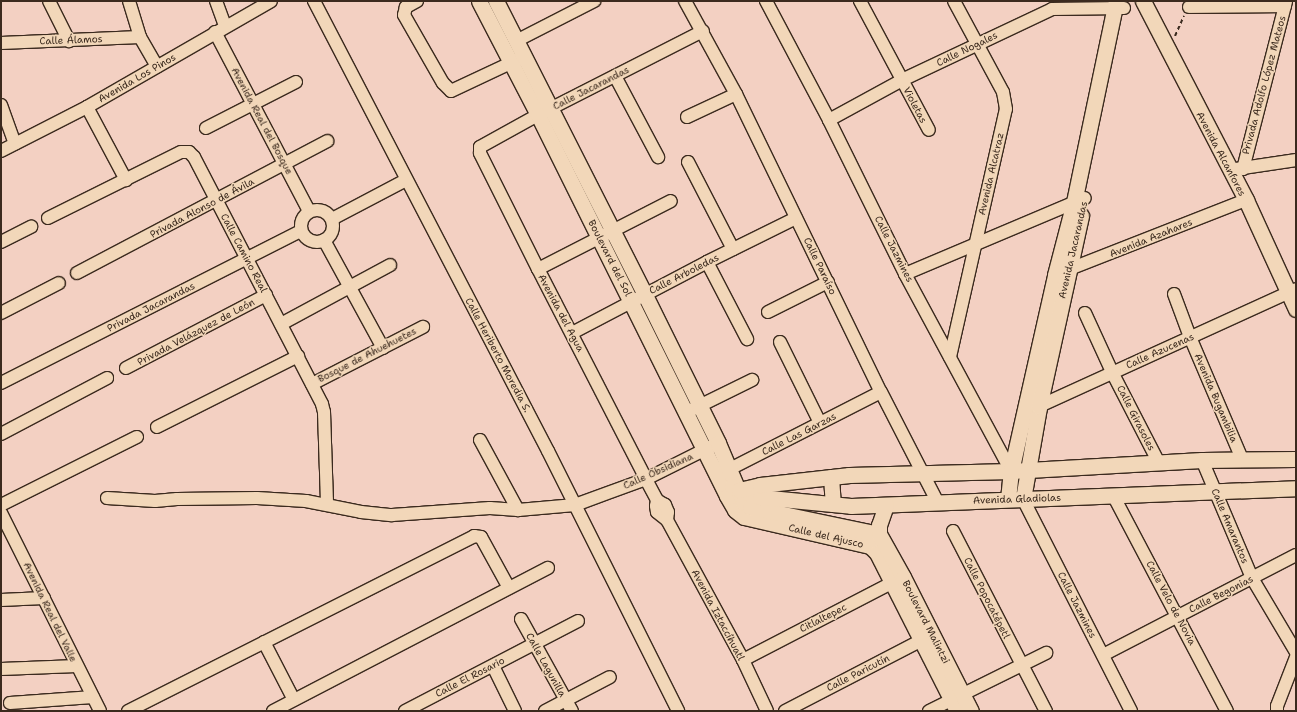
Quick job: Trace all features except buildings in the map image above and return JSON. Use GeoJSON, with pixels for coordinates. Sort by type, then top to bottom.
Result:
{"type":"FeatureCollection","features":[{"type":"Feature","properties":{"kind":"street"},"geometry":{"type":"LineString","coordinates":[[49,1],[69,41]]}},
{"type":"Feature","properties":{"kind":"street"},"geometry":{"type":"LineString","coordinates":[[129,1],[140,37],[157,67]]}},
{"type":"Feature","properties":{"kind":"street","name":"Avenida Real del Bosque"},"geometry":{"type":"LineString","coordinates":[[216,1],[220,29],[253,104],[309,211]]}},
{"type":"Feature","properties":{"kind":"street","name":"Avenida Los Pinos"},"geometry":{"type":"LineString","coordinates":[[1,151],[87,106],[271,1]]}},
{"type":"Feature","properties":{"kind":"street","name":"Calle Heriberto Moredia S."},"geometry":{"type":"LineString","coordinates":[[314,1],[575,505],[678,711]]}},
{"type":"Feature","properties":{"kind":"street"},"geometry":{"type":"LineString","coordinates":[[418,1],[406,7],[404,15],[443,83],[451,91],[524,56]]}},
{"type":"Feature","properties":{"kind":"street","name":"Boulevard del Sol"},"geometry":{"type":"LineString","coordinates":[[479,1],[511,63],[545,112]]}},
{"type":"Feature","properties":{"kind":"street","name":"Boulevard del Sol"},"geometry":{"type":"LineString","coordinates":[[496,1],[524,56],[545,112],[666,354],[699,406],[712,446],[733,493],[740,514]]}},
{"type":"Feature","properties":{"kind":"street"},"geometry":{"type":"LineString","coordinates":[[516,41],[594,1]]}},
{"type":"Feature","properties":{"kind":"street","name":"Calle Paraíso"},"geometry":{"type":"LineString","coordinates":[[685,1],[703,31],[736,94],[881,392],[937,501]]}},
{"type":"Feature","properties":{"kind":"street","name":"Calle Jazmines"},"geometry":{"type":"LineString","coordinates":[[766,1],[829,120],[905,274],[1011,471]]}},
{"type":"Feature","properties":{"kind":"street","name":"Violetas"},"geometry":{"type":"LineString","coordinates":[[860,1],[928,130]]}},
{"type":"Feature","properties":{"kind":"street","name":"Avenida Alcatraz"},"geometry":{"type":"LineString","coordinates":[[950,357],[1006,109],[1002,92],[954,1]]}},
{"type":"Feature","properties":{"kind":"street","name":"Avenida Alcanfores"},"geometry":{"type":"LineString","coordinates":[[1143,1],[1167,51],[1236,169],[1246,200],[1292,291],[1296,309]]}},
{"type":"Feature","properties":{"kind":"street"},"geometry":{"type":"LineString","coordinates":[[1189,7],[1286,4]]}},
{"type":"Feature","properties":{"kind":"street","name":"Privada Adolfo López Mateos"},"geometry":{"type":"LineString","coordinates":[[1236,169],[1286,4]]}},
{"type":"Feature","properties":{"kind":"street","name":"Calle Nogales"},"geometry":{"type":"LineString","coordinates":[[829,120],[902,80],[976,44],[1050,5],[1120,5]]}},
{"type":"Feature","properties":{"kind":"street","name":"Avenida Jacarandas"},"geometry":{"type":"LineString","coordinates":[[1011,471],[1024,413],[1080,200],[1120,5]]}},
{"type":"Feature","properties":{"kind":"street","name":"Calle Jacarandas"},"geometry":{"type":"LineString","coordinates":[[480,147],[703,31]]}},
{"type":"Feature","properties":{"kind":"street","name":"Calle Álamos"},"geometry":{"type":"LineString","coordinates":[[1,43],[140,37]]}},
{"type":"Feature","properties":{"kind":"street"},"geometry":{"type":"LineString","coordinates":[[614,76],[658,157]]}},
{"type":"Feature","properties":{"kind":"street"},"geometry":{"type":"LineString","coordinates":[[206,128],[296,82]]}},
{"type":"Feature","properties":{"kind":"street"},"geometry":{"type":"LineString","coordinates":[[687,117],[736,94]]}},
{"type":"Feature","properties":{"kind":"street"},"geometry":{"type":"LineString","coordinates":[[1,105],[16,144]]}},
{"type":"Feature","properties":{"kind":"street"},"geometry":{"type":"LineString","coordinates":[[48,218],[126,180],[87,106]]}},
{"type":"Feature","properties":{"kind":"street","name":"Privada Alonso de Ávila"},"geometry":{"type":"LineString","coordinates":[[77,273],[327,142]]}},
{"type":"Feature","properties":{"kind":"street","name":"Avenida del Agua"},"geometry":{"type":"LineString","coordinates":[[480,147],[480,153],[646,479]]}},
{"type":"Feature","properties":{"kind":"street","name":"Calle Camino Real"},"geometry":{"type":"LineString","coordinates":[[126,180],[182,152],[189,152],[194,157],[298,356],[324,412],[327,504]]}},
{"type":"Feature","properties":{"kind":"street"},"geometry":{"type":"LineString","coordinates":[[1236,169],[1296,160]]}},
{"type":"Feature","properties":{"kind":"street"},"geometry":{"type":"LineString","coordinates":[[688,162],[733,249]]}},
{"type":"Feature","properties":{"kind":"street"},"geometry":{"type":"LineString","coordinates":[[332,219],[406,180]]}},
{"type":"Feature","properties":{"kind":"street"},"geometry":{"type":"LineString","coordinates":[[905,274],[1080,200]]}},
{"type":"Feature","properties":{"kind":"street","name":"Avenida Azahares"},"geometry":{"type":"LineString","coordinates":[[1062,273],[1246,200]]}},
{"type":"Feature","properties":{"kind":"street"},"geometry":{"type":"LineString","coordinates":[[538,269],[671,201]]}},
{"type":"Feature","properties":{"kind":"street"},"geometry":{"type":"LineString","coordinates":[[318,209],[326,212],[332,219],[333,227],[330,235],[324,240],[315,242],[307,238],[301,231],[301,220],[309,211],[318,209]]}},
{"type":"Feature","properties":{"kind":"street","name":"Calle Arboledas"},"geometry":{"type":"LineString","coordinates":[[572,333],[796,218]]}},
{"type":"Feature","properties":{"kind":"street"},"geometry":{"type":"LineString","coordinates":[[1,242],[31,227]]}},
{"type":"Feature","properties":{"kind":"street","name":"Privada Jacarandas"},"geometry":{"type":"LineString","coordinates":[[1,384],[301,231]]}},
{"type":"Feature","properties":{"kind":"street"},"geometry":{"type":"LineString","coordinates":[[324,240],[383,348]]}},
{"type":"Feature","properties":{"kind":"street"},"geometry":{"type":"LineString","coordinates":[[708,262],[747,339]]}},
{"type":"Feature","properties":{"kind":"street"},"geometry":{"type":"LineString","coordinates":[[281,324],[390,265]]}},
{"type":"Feature","properties":{"kind":"street","name":"Avenida Jacarandas"},"geometry":{"type":"LineString","coordinates":[[1015,499],[1028,469],[1062,273]]}},
{"type":"Feature","properties":{"kind":"street"},"geometry":{"type":"LineString","coordinates":[[768,312],[828,282]]}},
{"type":"Feature","properties":{"kind":"street"},"geometry":{"type":"LineString","coordinates":[[1,313],[59,283]]}},
{"type":"Feature","properties":{"kind":"street","name":"Calle Azucenas"},"geometry":{"type":"LineString","coordinates":[[1024,413],[1292,291]]}},
{"type":"Feature","properties":{"kind":"street","name":"Avenida Bugambilia"},"geometry":{"type":"LineString","coordinates":[[1174,294],[1190,337],[1242,459]]}},
{"type":"Feature","properties":{"kind":"street","name":"Privada Velázquez de León"},"geometry":{"type":"LineString","coordinates":[[126,368],[266,295]]}},
{"type":"Feature","properties":{"kind":"street","name":"Calle Girasoles"},"geometry":{"type":"LineString","coordinates":[[1085,312],[1112,372],[1159,463]]}},
{"type":"Feature","properties":{"kind":"street","name":"Bosque de Ahuehuetes"},"geometry":{"type":"LineString","coordinates":[[312,384],[422,327]]}},
{"type":"Feature","properties":{"kind":"street"},"geometry":{"type":"LineString","coordinates":[[780,342],[820,423]]}},
{"type":"Feature","properties":{"kind":"street","name":"Boulevard del Sol"},"geometry":{"type":"LineString","coordinates":[[666,354],[685,413],[712,446]]}},
{"type":"Feature","properties":{"kind":"street"},"geometry":{"type":"LineString","coordinates":[[157,427],[298,356]]}},
{"type":"Feature","properties":{"kind":"street"},"geometry":{"type":"LineString","coordinates":[[1,434],[107,378]]}},
{"type":"Feature","properties":{"kind":"street"},"geometry":{"type":"LineString","coordinates":[[685,413],[752,380]]}},
{"type":"Feature","properties":{"kind":"street","name":"Calle Las Garzas"},"geometry":{"type":"LineString","coordinates":[[724,472],[881,392]]}},
{"type":"Feature","properties":{"kind":"street"},"geometry":{"type":"LineString","coordinates":[[1,505],[137,437]]}},
{"type":"Feature","properties":{"kind":"street"},"geometry":{"type":"LineString","coordinates":[[480,440],[518,510]]}},
{"type":"Feature","properties":{"kind":"street","name":"Calle Obsidiana"},"geometry":{"type":"LineString","coordinates":[[107,498],[155,501],[177,499],[257,498],[306,500],[362,512],[392,515],[490,508],[518,510],[575,505],[646,479],[712,446]]}},
{"type":"Feature","properties":{"kind":"street"},"geometry":{"type":"LineString","coordinates":[[733,493],[760,484],[831,477],[1011,471],[1202,460],[1296,459]]}},
{"type":"Feature","properties":{"kind":"street","name":"Calle Amarantos"},"geometry":{"type":"LineString","coordinates":[[1202,460],[1252,578],[1296,652]]}},
{"type":"Feature","properties":{"kind":"street"},"geometry":{"type":"LineString","coordinates":[[1011,471],[1015,499]]}},
{"type":"Feature","properties":{"kind":"street"},"geometry":{"type":"LineString","coordinates":[[831,477],[833,504]]}},
{"type":"Feature","properties":{"kind":"street","name":"Avenida Iztaccíhuatl"},"geometry":{"type":"LineString","coordinates":[[646,479],[657,500],[665,505],[668,512],[667,520],[743,660],[767,711]]}},
{"type":"Feature","properties":{"kind":"street","name":"Avenida Gladiolas"},"geometry":{"type":"LineString","coordinates":[[733,493],[851,506],[937,501],[1296,488]]}},
{"type":"Feature","properties":{"kind":"street","name":"Calle del Ajusco"},"geometry":{"type":"LineString","coordinates":[[733,493],[750,507],[879,534]]}},
{"type":"Feature","properties":{"kind":"street","name":"Calle Velo de Novia"},"geometry":{"type":"LineString","coordinates":[[1114,495],[1179,616],[1227,711]]}},
{"type":"Feature","properties":{"kind":"street","name":"Calle Jazmines"},"geometry":{"type":"LineString","coordinates":[[1015,499],[1103,655],[1131,711]]}},
{"type":"Feature","properties":{"kind":"street"},"geometry":{"type":"LineString","coordinates":[[879,534],[879,525],[886,505]]}},
{"type":"Feature","properties":{"kind":"street","name":"Avenida Real del Valle"},"geometry":{"type":"LineString","coordinates":[[1,513],[100,711]]}},
{"type":"Feature","properties":{"kind":"street","name":"Calle del Ajusco"},"geometry":{"type":"LineString","coordinates":[[740,514],[744,517],[870,546],[898,580]]}},
{"type":"Feature","properties":{"kind":"street","name":"Calle Popocatépetl"},"geometry":{"type":"LineString","coordinates":[[953,531],[1046,711]]}},
{"type":"Feature","properties":{"kind":"street","name":"Boulevard Malintzi"},"geometry":{"type":"LineString","coordinates":[[879,534],[898,580],[957,702],[971,711]]}},
{"type":"Feature","properties":{"kind":"street"},"geometry":{"type":"LineString","coordinates":[[135,709],[474,536],[481,537],[509,588]]}},
{"type":"Feature","properties":{"kind":"street"},"geometry":{"type":"LineString","coordinates":[[1,538],[14,538]]}},
{"type":"Feature","properties":{"kind":"street","name":"Calle Begonias"},"geometry":{"type":"LineString","coordinates":[[1103,655],[1296,555]]}},
{"type":"Feature","properties":{"kind":"street"},"geometry":{"type":"LineString","coordinates":[[273,711],[548,568]]}},
{"type":"Feature","properties":{"kind":"street","name":"Citlaltepec"},"geometry":{"type":"LineString","coordinates":[[743,660],[898,580]]}},
{"type":"Feature","properties":{"kind":"street"},"geometry":{"type":"LineString","coordinates":[[1,600],[44,598]]}},
{"type":"Feature","properties":{"kind":"street","name":"Calle Lagunilla"},"geometry":{"type":"LineString","coordinates":[[521,619],[572,711]]}},
{"type":"Feature","properties":{"kind":"street","name":"Calle El Rosario"},"geometry":{"type":"LineString","coordinates":[[405,711],[578,621]]}},
{"type":"Feature","properties":{"kind":"street","name":"Calle Paricutín"},"geometry":{"type":"LineString","coordinates":[[785,711],[926,637]]}},
{"type":"Feature","properties":{"kind":"street"},"geometry":{"type":"LineString","coordinates":[[264,642],[294,700]]}},
{"type":"Feature","properties":{"kind":"street"},"geometry":{"type":"LineString","coordinates":[[929,711],[957,702],[1046,653]]}},
{"type":"Feature","properties":{"kind":"street"},"geometry":{"type":"LineString","coordinates":[[1277,711],[1277,706],[1296,657]]}},
{"type":"Feature","properties":{"kind":"street"},"geometry":{"type":"LineString","coordinates":[[1,669],[78,666]]}},
{"type":"Feature","properties":{"kind":"street"},"geometry":{"type":"LineString","coordinates":[[492,666],[515,711]]}},
{"type":"Feature","properties":{"kind":"street"},"geometry":{"type":"LineString","coordinates":[[545,711],[610,677]]}},
{"type":"Feature","properties":{"kind":"street"},"geometry":{"type":"LineString","coordinates":[[10,702],[93,697]]}},
{"type":"Feature","properties":{"kind":"path"},"geometry":{"type":"LineString","coordinates":[[1167,51],[1189,7]]}}]}
